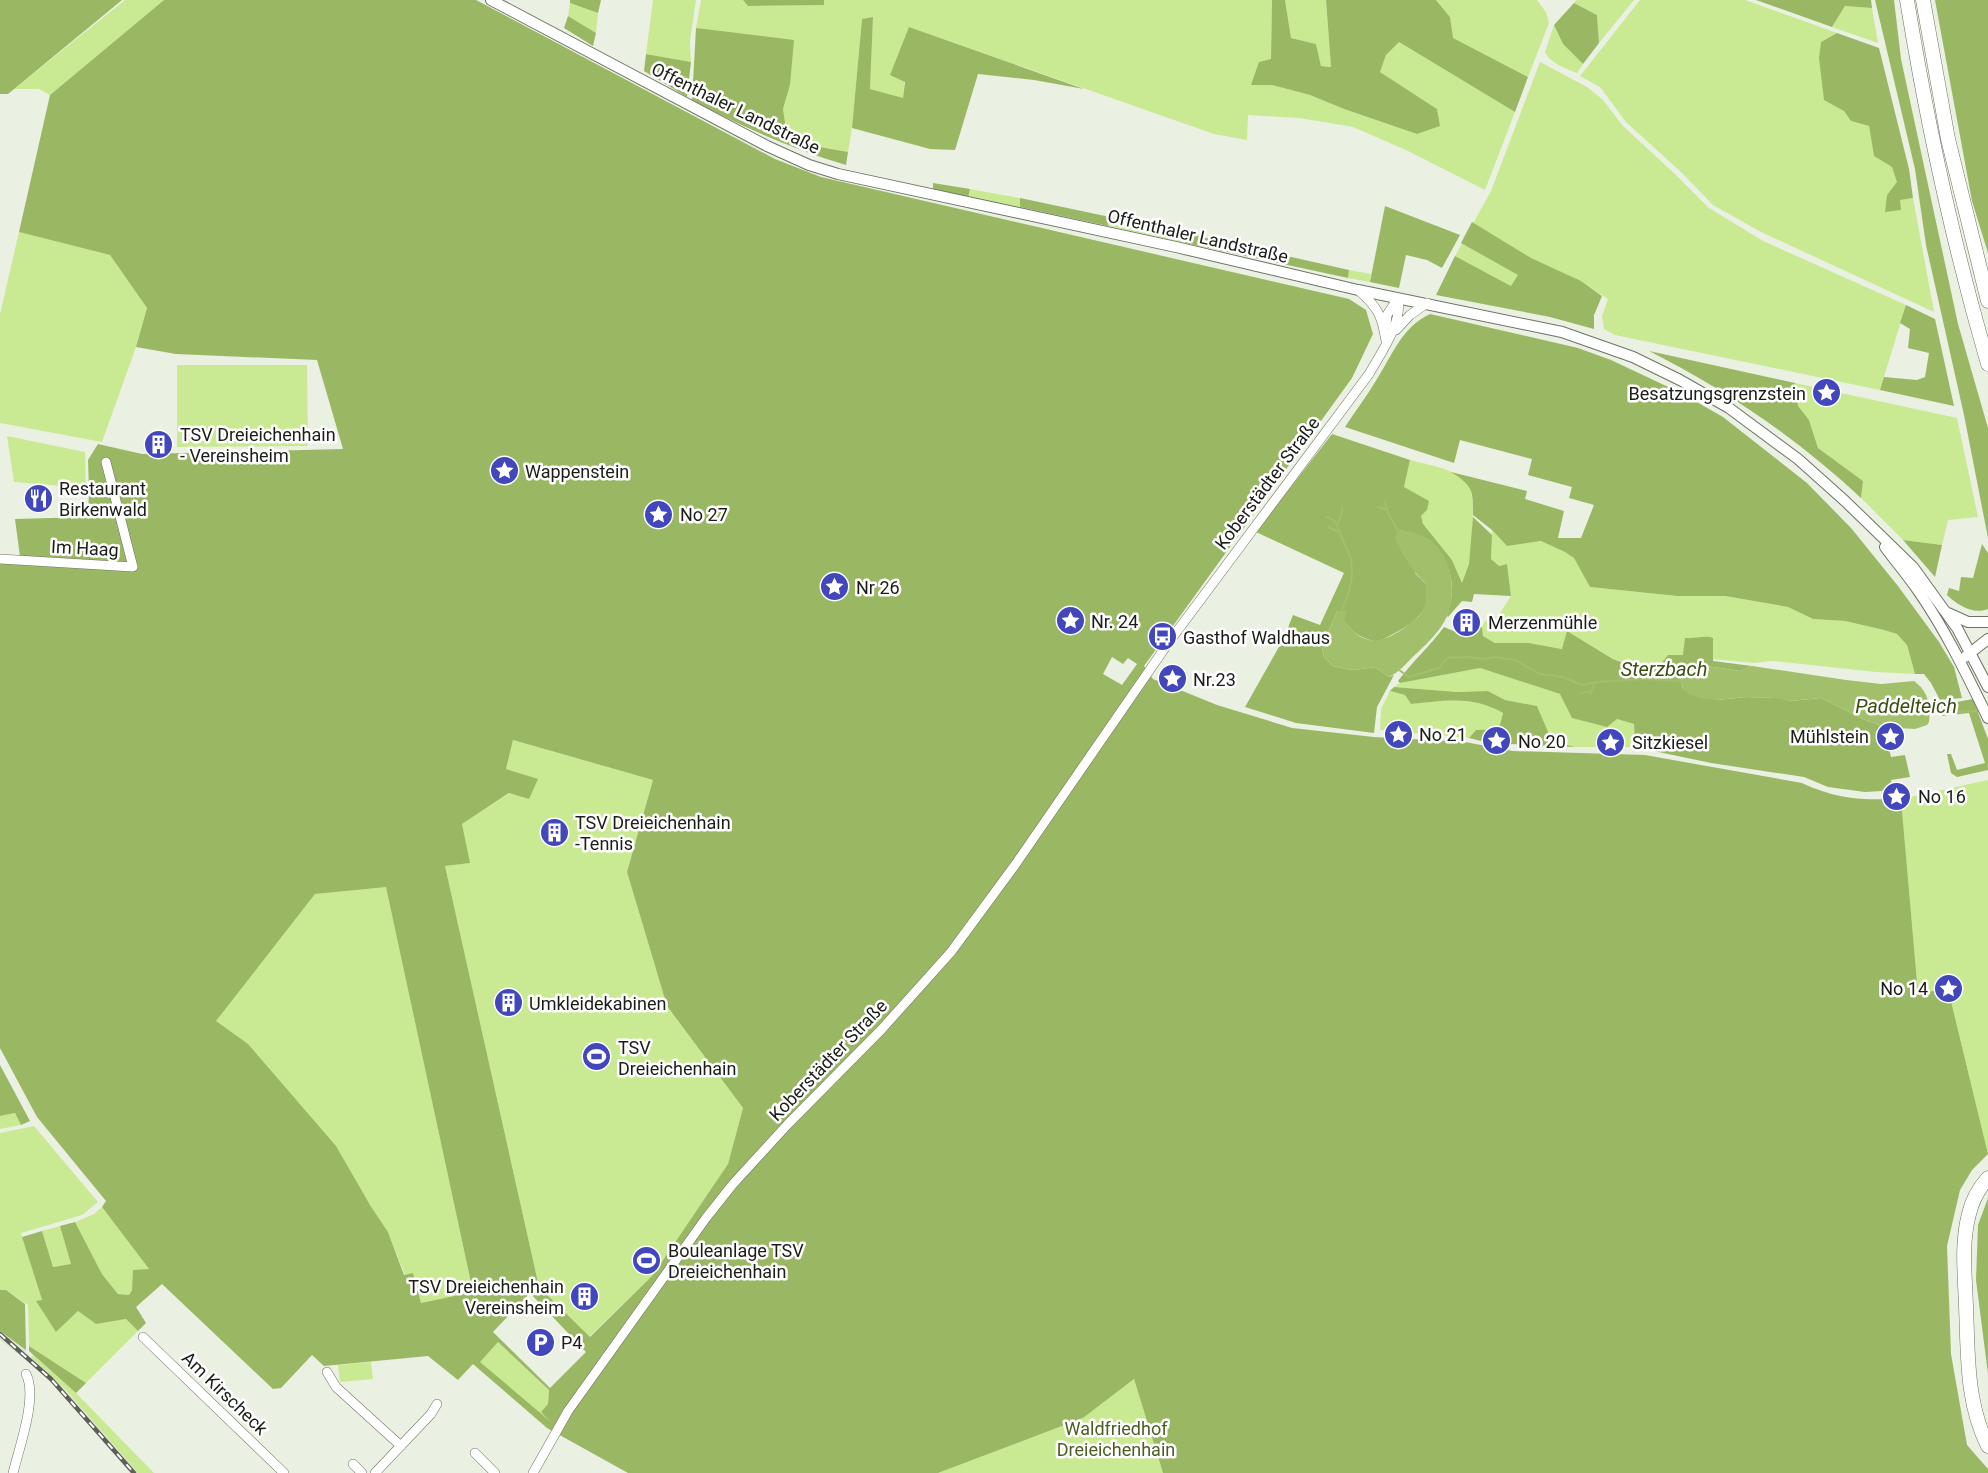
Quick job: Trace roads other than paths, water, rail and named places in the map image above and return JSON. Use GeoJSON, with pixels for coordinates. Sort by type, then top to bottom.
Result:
{"type":"FeatureCollection","features":[{"type":"Feature","properties":{"kind":"highway"},"geometry":{"type":"LineString","coordinates":[[1907,0],[1931,139],[1988,364]]}},
{"type":"Feature","properties":{"kind":"highway"},"geometry":{"type":"LineString","coordinates":[[1923,0],[1948,139],[1988,301]]}},
{"type":"Feature","properties":{"kind":"highway"},"geometry":{"type":"LineString","coordinates":[[1988,1178],[1976,1195],[1972,1206],[1964,1246],[1971,1390],[1976,1417],[1988,1446]]}},
{"type":"Feature","properties":{"kind":"main road","name":"Offenthaler Landstraße"},"geometry":{"type":"LineString","coordinates":[[491,0],[767,146],[809,165],[838,174],[1579,337],[1633,357],[1729,408],[1798,459],[1845,501],[1913,567],[1947,612],[1988,687]]}},
{"type":"Feature","properties":{"kind":"main road","name":"Offenthaler Landstraße"},"geometry":{"type":"LineString","coordinates":[[1876,533],[1919,592],[1960,661],[1988,718]]}},
{"type":"Feature","properties":{"kind":"main road"},"geometry":{"type":"LineString","coordinates":[[1947,612],[1968,622],[1988,622]]}},
{"type":"Feature","properties":{"kind":"main road"},"geometry":{"type":"LineString","coordinates":[[1960,661],[1988,639]]}},
{"type":"Feature","properties":{"kind":"street"},"geometry":{"type":"LineString","coordinates":[[1358,290],[1371,301],[1381,315],[1386,341]]}},
{"type":"Feature","properties":{"kind":"street"},"geometry":{"type":"LineString","coordinates":[[1386,341],[1387,315],[1398,297]]}},
{"type":"Feature","properties":{"kind":"street"},"geometry":{"type":"LineString","coordinates":[[1386,341],[1410,315],[1427,303]]}},
{"type":"Feature","properties":{"kind":"street","name":"Koberstädter Straße"},"geometry":{"type":"LineString","coordinates":[[533,1473],[568,1412],[706,1218],[756,1158],[881,1030],[951,952],[1015,865],[1169,642],[1361,386],[1380,356],[1386,341]]}},
{"type":"Feature","properties":{"kind":"street","name":"Im Haag"},"geometry":{"type":"LineString","coordinates":[[0,559],[133,567],[106,462]]}},
{"type":"Feature","properties":{"kind":"street","name":"Am Kirscheck"},"geometry":{"type":"LineString","coordinates":[[143,1336],[284,1473]]}},
{"type":"Feature","properties":{"kind":"street"},"geometry":{"type":"LineString","coordinates":[[327,1372],[336,1387],[401,1446]]}},
{"type":"Feature","properties":{"kind":"street"},"geometry":{"type":"LineString","coordinates":[[13,1473],[28,1411],[30,1395],[29,1378],[26,1374]]}},
{"type":"Feature","properties":{"kind":"street"},"geometry":{"type":"LineString","coordinates":[[375,1473],[431,1414],[436,1404]]}},
{"type":"Feature","properties":{"kind":"street"},"geometry":{"type":"LineString","coordinates":[[475,1453],[490,1472]]}},
{"type":"Feature","properties":{"kind":"street"},"geometry":{"type":"LineString","coordinates":[[353,1464],[362,1473]]}},
{"type":"Feature","properties":{"kind":"water"},"geometry":{"type":"Polygon","coordinates":[[[1398,529],[1418,534],[1431,541],[1445,559],[1452,582],[1447,616],[1430,641],[1389,677],[1375,667],[1354,670],[1333,666],[1324,657],[1322,648],[1337,611],[1347,611],[1344,620],[1351,629],[1359,636],[1374,640],[1399,631],[1417,618],[1424,609],[1426,584],[1413,569],[1398,545],[1395,539],[1398,529]]]}},
{"type":"Feature","properties":{"kind":"water","name":"Paddelteich"},"geometry":{"type":"Polygon","coordinates":[[[1700,665],[1740,671],[1752,666],[1881,684],[1914,681],[1923,689],[1928,698],[1929,722],[1915,729],[1884,727],[1821,698],[1790,701],[1746,697],[1717,700],[1700,698],[1683,689],[1681,680],[1693,667],[1700,665]]]}},
{"type":"Feature","properties":{"kind":"waterway"},"geometry":{"type":"LineString","coordinates":[[1385,502],[1399,533]]}},
{"type":"Feature","properties":{"kind":"waterway"},"geometry":{"type":"LineString","coordinates":[[1337,526],[1342,507]]}},
{"type":"Feature","properties":{"kind":"waterway"},"geometry":{"type":"LineString","coordinates":[[1378,507],[1386,509]]}},
{"type":"Feature","properties":{"kind":"waterway"},"geometry":{"type":"LineString","coordinates":[[1327,517],[1335,521],[1351,559],[1352,576],[1341,613]]}},
{"type":"Feature","properties":{"kind":"waterway"},"geometry":{"type":"LineString","coordinates":[[1328,527],[1339,532]]}},
{"type":"Feature","properties":{"kind":"waterway","name":"Sterzbach"},"geometry":{"type":"LineString","coordinates":[[1399,670],[1409,677],[1439,668],[1447,658],[1485,659],[1494,657],[1515,660],[1540,674],[1563,677],[1582,685],[1642,679],[1684,681]]}},
{"type":"Feature","properties":{"kind":"waterway"},"geometry":{"type":"LineString","coordinates":[[1590,694],[1595,683]]}},
{"type":"Feature","properties":{"kind":"waterway"},"geometry":{"type":"LineString","coordinates":[[1581,693],[1590,691]]}},
{"type":"Feature","properties":{"kind":"waterway","name":"Sterzbach"},"geometry":{"type":"LineString","coordinates":[[1938,703],[1947,703],[1948,711],[1952,712],[1978,711]]}},
{"type":"Feature","properties":{"kind":"railway"},"geometry":{"type":"LineString","coordinates":[[0,1334],[51,1379],[134,1473]]}},
{"type":"Feature","properties":{"kind":"place","name":"Besatzungsgrenzstein"},"geometry":{"type":"Point","coordinates":[1827,393]}},
{"type":"Feature","properties":{"kind":"place","name":"TSV Dreieichenhain - Vereinsheim"},"geometry":{"type":"Point","coordinates":[159,444]}},
{"type":"Feature","properties":{"kind":"place","name":"Wappenstein"},"geometry":{"type":"Point","coordinates":[504,471]}},
{"type":"Feature","properties":{"kind":"place","name":"Restaurant Birkenwald"},"geometry":{"type":"Point","coordinates":[38,498]}},
{"type":"Feature","properties":{"kind":"place","name":"No 27"},"geometry":{"type":"Point","coordinates":[659,514]}},
{"type":"Feature","properties":{"kind":"place","name":"Nr 26"},"geometry":{"type":"Point","coordinates":[835,587]}},
{"type":"Feature","properties":{"kind":"place","name":"Nr. 24"},"geometry":{"type":"Point","coordinates":[1070,621]}},
{"type":"Feature","properties":{"kind":"place","name":"Merzenmühle"},"geometry":{"type":"Point","coordinates":[1467,622]}},
{"type":"Feature","properties":{"kind":"place","name":"Gasthof Waldhaus"},"geometry":{"type":"Point","coordinates":[1162,637]}},
{"type":"Feature","properties":{"kind":"place","name":"Nr.23"},"geometry":{"type":"Point","coordinates":[1172,679]}},
{"type":"Feature","properties":{"kind":"place","name":"No 21"},"geometry":{"type":"Point","coordinates":[1398,734]}},
{"type":"Feature","properties":{"kind":"place","name":"Mühlstein"},"geometry":{"type":"Point","coordinates":[1890,736]}},
{"type":"Feature","properties":{"kind":"place","name":"No 20"},"geometry":{"type":"Point","coordinates":[1497,741]}},
{"type":"Feature","properties":{"kind":"place","name":"Sitzkiesel"},"geometry":{"type":"Point","coordinates":[1611,742]}},
{"type":"Feature","properties":{"kind":"place","name":"No 16"},"geometry":{"type":"Point","coordinates":[1897,796]}},
{"type":"Feature","properties":{"kind":"place","name":"TSV Dreieichenhain -Tennis"},"geometry":{"type":"Point","coordinates":[554,832]}},
{"type":"Feature","properties":{"kind":"place","name":"No 14"},"geometry":{"type":"Point","coordinates":[1949,988]}},
{"type":"Feature","properties":{"kind":"place","name":"Umkleidekabinen"},"geometry":{"type":"Point","coordinates":[508,1003]}},
{"type":"Feature","properties":{"kind":"place","name":"TSV Dreieichenhain"},"geometry":{"type":"Point","coordinates":[597,1057]}},
{"type":"Feature","properties":{"kind":"place","name":"Bouleanlage TSV Dreieichenhain"},"geometry":{"type":"Point","coordinates":[647,1260]}},
{"type":"Feature","properties":{"kind":"place","name":"TSV Dreieichenhain Vereinsheim"},"geometry":{"type":"Point","coordinates":[585,1296]}},
{"type":"Feature","properties":{"kind":"place","name":"P4"},"geometry":{"type":"Point","coordinates":[540,1342]}},
{"type":"Feature","properties":{"kind":"park label","name":"Waldfriedhof Dreieichenhain"},"geometry":{"type":"Point","coordinates":[1116,1438]}}]}
